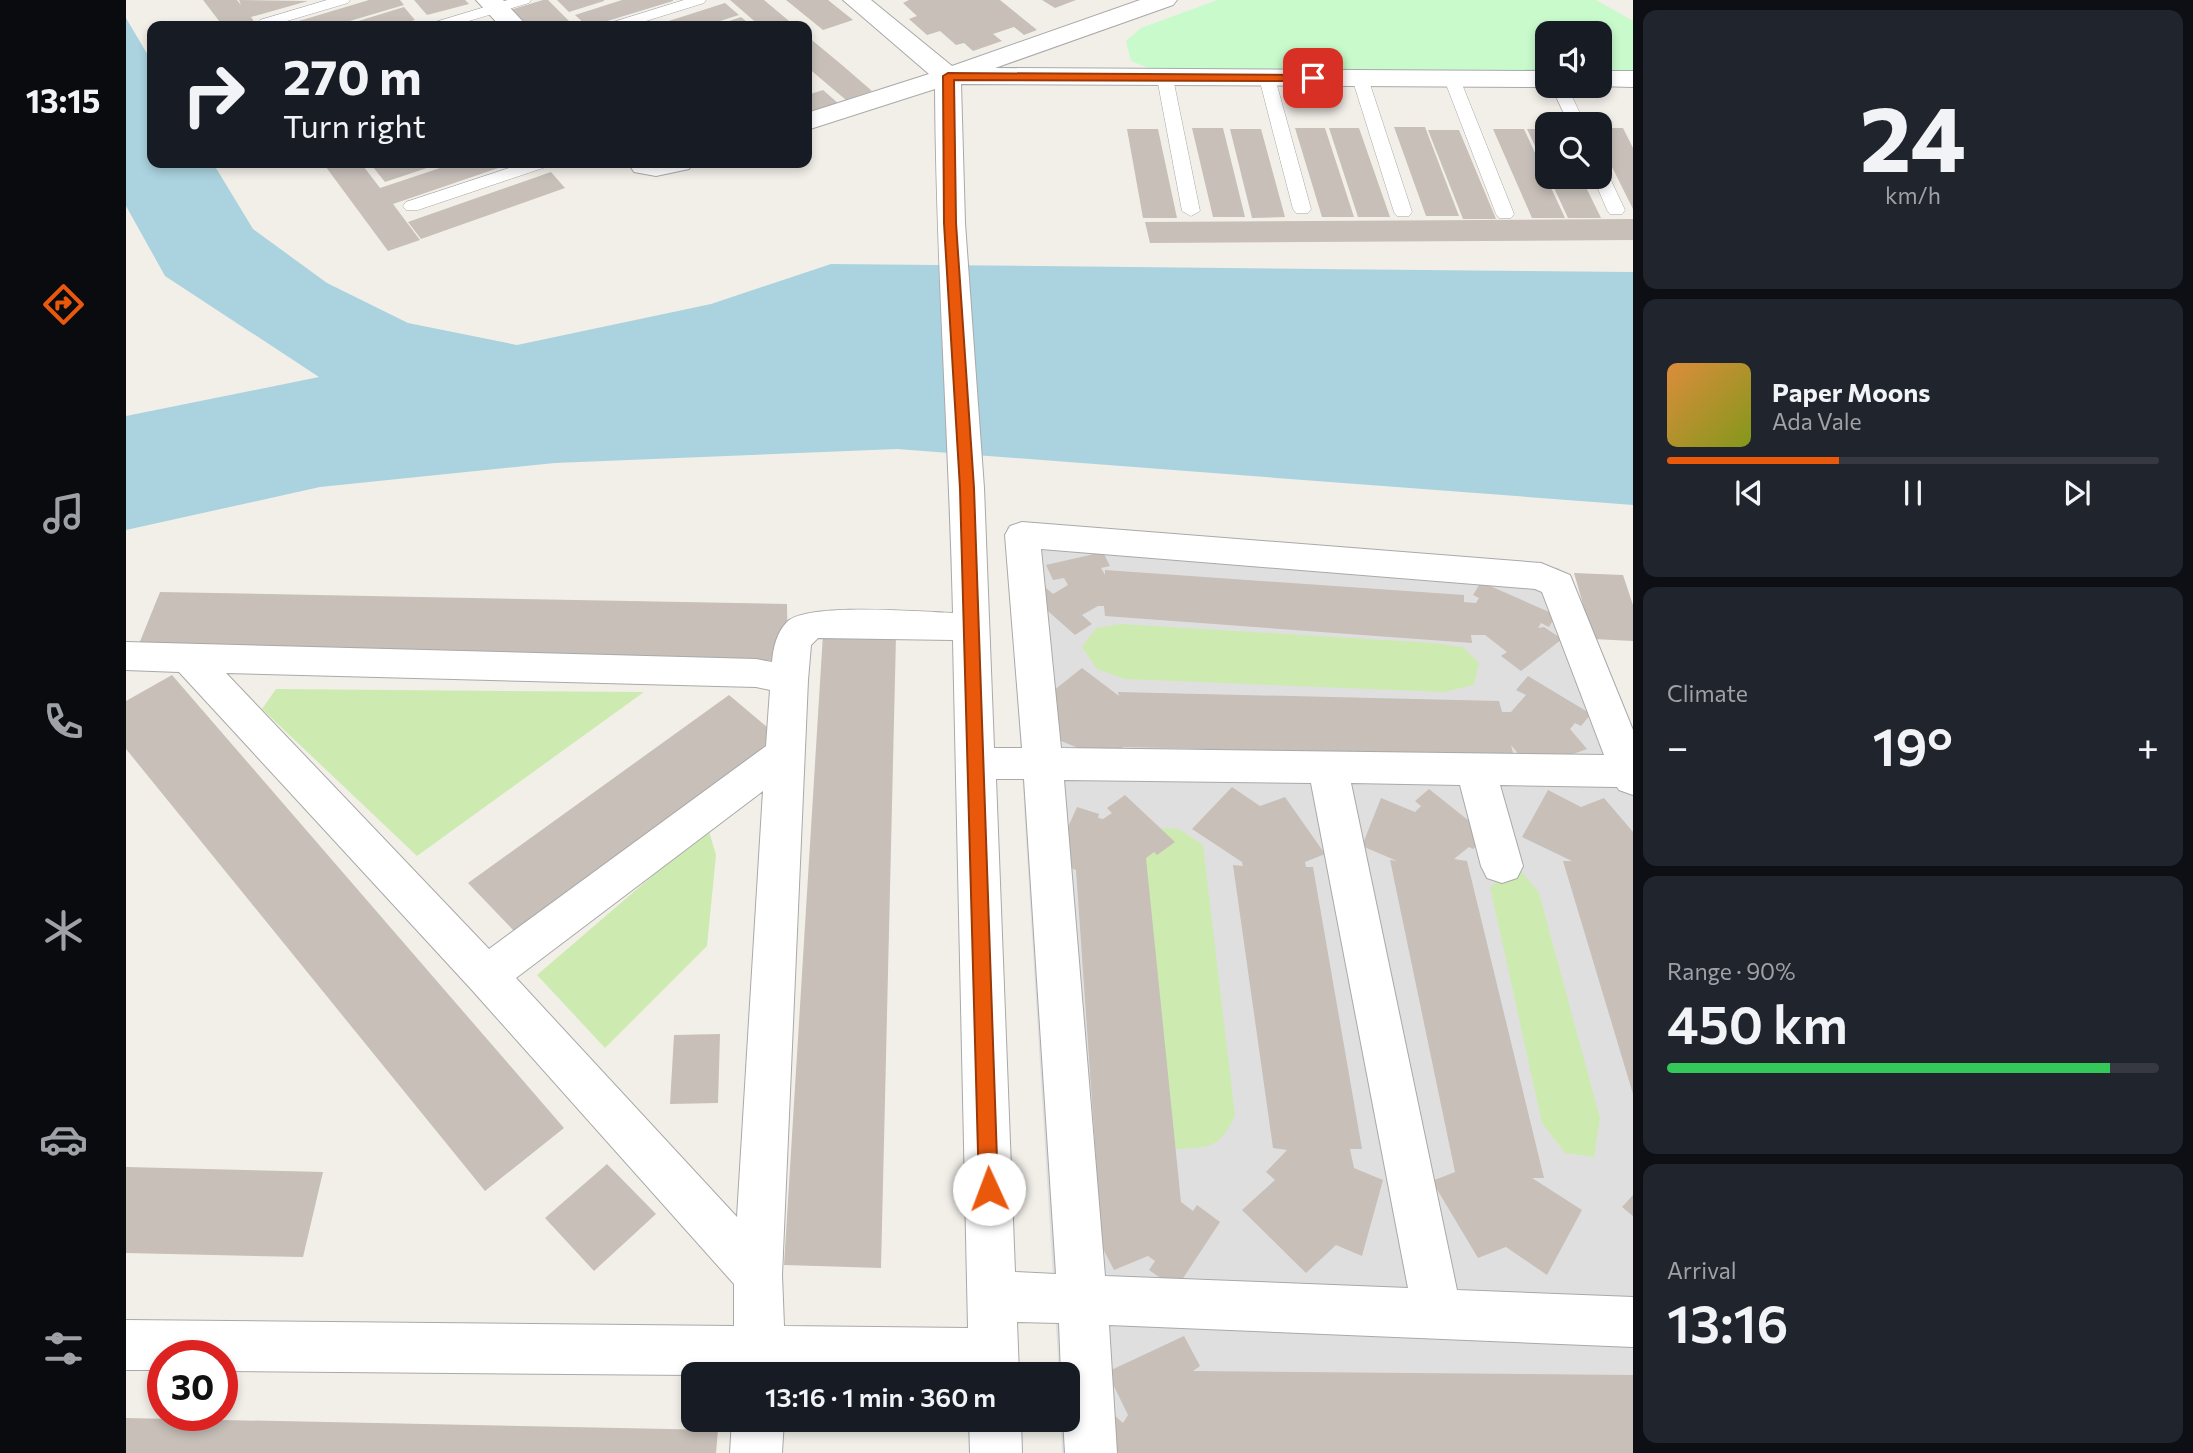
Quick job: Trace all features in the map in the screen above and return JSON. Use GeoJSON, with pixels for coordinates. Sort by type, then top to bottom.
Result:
{"type":"FeatureCollection","features":[{"type":"Feature","properties":{"kind":"street"},"geometry":{"type":"LineString","coordinates":[[856,0],[948,76],[1535,79]]}},
{"type":"Feature","properties":{"kind":"street"},"geometry":{"type":"LineString","coordinates":[[812,120],[1164,0]]}},
{"type":"Feature","properties":{"kind":"street"},"geometry":{"type":"LineString","coordinates":[[948,76],[950,223],[967,488],[994,1362]]}},
{"type":"Feature","properties":{"kind":"street"},"geometry":{"type":"LineString","coordinates":[[1612,79],[1633,79]]}},
{"type":"Feature","properties":{"kind":"street"},"geometry":{"type":"LineString","coordinates":[[975,763],[1043,763],[1631,775],[1557,584],[1541,576],[1022,535],[1043,763],[1083,1298],[1091,1453]]}},
{"type":"Feature","properties":{"kind":"street"},"geometry":{"type":"LineString","coordinates":[[126,1345],[760,1362],[758,1275],[783,755],[796,634],[803,626],[815,624],[971,627]]}},
{"type":"Feature","properties":{"kind":"street"},"geometry":{"type":"LineString","coordinates":[[126,656],[755,673],[789,680]]}},
{"type":"Feature","properties":{"kind":"street"},"geometry":{"type":"LineString","coordinates":[[189,658],[486,976],[758,1275]]}},
{"type":"Feature","properties":{"kind":"street"},"geometry":{"type":"LineString","coordinates":[[486,976],[783,755]]}},
{"type":"Feature","properties":{"kind":"street"},"geometry":{"type":"LineString","coordinates":[[1328,769],[1438,1315]]}},
{"type":"Feature","properties":{"kind":"street"},"geometry":{"type":"LineString","coordinates":[[1476,771],[1502,866]]}},
{"type":"Feature","properties":{"kind":"street"},"geometry":{"type":"LineString","coordinates":[[992,1296],[1633,1322]]}},
{"type":"Feature","properties":{"kind":"street"},"geometry":{"type":"LineString","coordinates":[[756,1453],[757,1432]]}},
{"type":"Feature","properties":{"kind":"street"},"geometry":{"type":"LineString","coordinates":[[995,1432],[996,1453]]}},
{"type":"Feature","properties":{"kind":"lane"},"geometry":{"type":"LineString","coordinates":[[272,21],[343,0]]}},
{"type":"Feature","properties":{"kind":"lane"},"geometry":{"type":"LineString","coordinates":[[458,21],[500,11],[524,0]]}},
{"type":"Feature","properties":{"kind":"lane"},"geometry":{"type":"LineString","coordinates":[[631,21],[699,0]]}},
{"type":"Feature","properties":{"kind":"lane"},"geometry":{"type":"LineString","coordinates":[[1165,78],[1191,211]]}},
{"type":"Feature","properties":{"kind":"lane"},"geometry":{"type":"LineString","coordinates":[[1267,78],[1301,209]]}},
{"type":"Feature","properties":{"kind":"lane"},"geometry":{"type":"LineString","coordinates":[[1360,78],[1403,212]]}},
{"type":"Feature","properties":{"kind":"lane"},"geometry":{"type":"LineString","coordinates":[[1452,79],[1504,214]]}},
{"type":"Feature","properties":{"kind":"lane"},"geometry":{"type":"LineString","coordinates":[[412,206],[525,168]]}},
{"type":"Feature","properties":{"kind":"lane"},"geometry":{"type":"LineString","coordinates":[[1607,189],[1616,210]]}},
{"type":"Feature","properties":{"kind":"shaded area"},"geometry":{"type":"Polygon","coordinates":[[[1007,527],[1559,568],[1633,765],[1633,1453],[1062,1453],[1061,1432],[1080,1432],[1080,1362],[1058,1362],[1007,527]]]}},
{"type":"Feature","properties":{"kind":"green space"},"geometry":{"type":"Polygon","coordinates":[[[1217,0],[1596,0],[1633,21],[1633,70],[1612,70],[1612,21],[1535,21],[1535,71],[1156,71],[1131,61],[1126,41],[1141,28],[1217,0]]]}},
{"type":"Feature","properties":{"kind":"green space"},"geometry":{"type":"Polygon","coordinates":[[[1121,624],[1433,643],[1463,647],[1479,663],[1474,685],[1444,692],[1125,679],[1097,669],[1082,647],[1096,628],[1121,624]]]}},
{"type":"Feature","properties":{"kind":"green space"},"geometry":{"type":"Polygon","coordinates":[[[276,689],[644,692],[417,856],[262,709],[276,689]]]}},
{"type":"Feature","properties":{"kind":"green space"},"geometry":{"type":"Polygon","coordinates":[[[708,828],[716,855],[707,946],[605,1048],[537,975],[708,828]]]}},
{"type":"Feature","properties":{"kind":"green space"},"geometry":{"type":"Polygon","coordinates":[[[1159,828],[1179,829],[1203,845],[1235,1116],[1224,1135],[1212,1144],[1198,1148],[1177,1149],[1160,1123],[1142,838],[1159,828]]]}},
{"type":"Feature","properties":{"kind":"green space"},"geometry":{"type":"Polygon","coordinates":[[[1522,872],[1539,893],[1600,1118],[1594,1157],[1565,1153],[1542,1123],[1490,887],[1505,875],[1522,872]]]}},
{"type":"Feature","properties":{"kind":"water"},"geometry":{"type":"Polygon","coordinates":[[[126,18],[147,54],[147,168],[216,168],[253,229],[327,283],[408,323],[517,345],[711,304],[831,264],[1633,272],[1633,505],[897,449],[555,463],[320,487],[126,530],[126,416],[319,377],[165,276],[126,206],[126,18]]]}},
{"type":"Feature","properties":{"kind":"building"},"geometry":{"type":"Polygon","coordinates":[[[203,0],[237,0],[241,5],[239,0],[308,1],[251,17],[254,21],[219,21],[203,0]]]}},
{"type":"Feature","properties":{"kind":"building"},"geometry":{"type":"Polygon","coordinates":[[[369,0],[400,0],[404,5],[350,21],[299,21],[369,0]]]}},
{"type":"Feature","properties":{"kind":"building"},"geometry":{"type":"Polygon","coordinates":[[[414,0],[465,0],[469,4],[427,15],[414,0]]]}},
{"type":"Feature","properties":{"kind":"building"},"geometry":{"type":"Polygon","coordinates":[[[548,0],[569,21],[521,21],[510,10],[548,0]]]}},
{"type":"Feature","properties":{"kind":"building"},"geometry":{"type":"Polygon","coordinates":[[[557,0],[604,0],[604,1],[569,12],[557,0]]]}},
{"type":"Feature","properties":{"kind":"building"},"geometry":{"type":"Polygon","coordinates":[[[622,0],[673,0],[607,21],[582,21],[575,15],[622,0]]]}},
{"type":"Feature","properties":{"kind":"building"},"geometry":{"type":"Polygon","coordinates":[[[730,0],[764,0],[789,21],[754,21],[730,0]]]}},
{"type":"Feature","properties":{"kind":"building"},"geometry":{"type":"Polygon","coordinates":[[[786,0],[828,0],[853,20],[823,30],[786,0]]]}},
{"type":"Feature","properties":{"kind":"building"},"geometry":{"type":"Polygon","coordinates":[[[909,0],[1000,0],[1037,30],[1024,35],[1014,27],[993,34],[1002,41],[973,51],[964,43],[956,45],[940,31],[927,35],[909,19],[917,16],[903,3],[909,0]]]}},
{"type":"Feature","properties":{"kind":"building"},"geometry":{"type":"Polygon","coordinates":[[[1042,0],[1076,0],[1055,8],[1042,0]]]}},
{"type":"Feature","properties":{"kind":"building"},"geometry":{"type":"Polygon","coordinates":[[[725,3],[739,15],[720,21],[669,21],[725,3]]]}},
{"type":"Feature","properties":{"kind":"building"},"geometry":{"type":"Polygon","coordinates":[[[404,7],[415,20],[412,21],[358,21],[404,7]]]}},
{"type":"Feature","properties":{"kind":"building"},"geometry":{"type":"Polygon","coordinates":[[[741,17],[746,21],[729,21],[741,17]]]}},
{"type":"Feature","properties":{"kind":"building"},"geometry":{"type":"Polygon","coordinates":[[[812,40],[872,91],[846,100],[812,71],[812,40]]]}},
{"type":"Feature","properties":{"kind":"building"},"geometry":{"type":"Polygon","coordinates":[[[823,90],[839,104],[812,113],[812,93],[823,90]]]}},
{"type":"Feature","properties":{"kind":"building"},"geometry":{"type":"Polygon","coordinates":[[[1394,127],[1425,127],[1459,216],[1426,216],[1394,127]]]}},
{"type":"Feature","properties":{"kind":"building"},"geometry":{"type":"Polygon","coordinates":[[[1192,128],[1223,128],[1245,217],[1213,217],[1192,128]]]}},
{"type":"Feature","properties":{"kind":"building"},"geometry":{"type":"Polygon","coordinates":[[[1295,128],[1325,128],[1354,217],[1322,217],[1295,128]]]}},
{"type":"Feature","properties":{"kind":"building"},"geometry":{"type":"Polygon","coordinates":[[[1329,128],[1359,128],[1390,217],[1358,217],[1329,128]]]}},
{"type":"Feature","properties":{"kind":"building"},"geometry":{"type":"Polygon","coordinates":[[[1612,128],[1623,128],[1633,148],[1633,209],[1612,167],[1612,128]]]}},
{"type":"Feature","properties":{"kind":"building"},"geometry":{"type":"Polygon","coordinates":[[[1127,129],[1158,129],[1177,218],[1143,218],[1127,129]]]}},
{"type":"Feature","properties":{"kind":"building"},"geometry":{"type":"Polygon","coordinates":[[[1230,129],[1261,129],[1285,217],[1252,218],[1230,129]]]}},
{"type":"Feature","properties":{"kind":"building"},"geometry":{"type":"Polygon","coordinates":[[[1493,129],[1524,129],[1535,153],[1535,189],[1552,189],[1565,218],[1532,218],[1493,129]]]}},
{"type":"Feature","properties":{"kind":"building"},"geometry":{"type":"Polygon","coordinates":[[[1527,129],[1535,129],[1535,146],[1527,129]]]}},
{"type":"Feature","properties":{"kind":"building"},"geometry":{"type":"Polygon","coordinates":[[[1428,130],[1459,130],[1496,219],[1463,219],[1428,130]]]}},
{"type":"Feature","properties":{"kind":"building"},"geometry":{"type":"Polygon","coordinates":[[[327,168],[365,168],[380,188],[440,168],[498,168],[393,204],[420,240],[388,251],[327,168]]]}},
{"type":"Feature","properties":{"kind":"building"},"geometry":{"type":"Polygon","coordinates":[[[374,168],[427,168],[385,182],[374,168]]]}},
{"type":"Feature","properties":{"kind":"building"},"geometry":{"type":"Polygon","coordinates":[[[551,172],[565,188],[421,239],[408,222],[551,172]]]}},
{"type":"Feature","properties":{"kind":"building"},"geometry":{"type":"Polygon","coordinates":[[[1555,189],[1587,189],[1601,218],[1568,218],[1555,189]]]}},
{"type":"Feature","properties":{"kind":"building"},"geometry":{"type":"Polygon","coordinates":[[[1633,219],[1633,240],[1150,243],[1145,222],[1633,219]]]}},
{"type":"Feature","properties":{"kind":"building"},"geometry":{"type":"Polygon","coordinates":[[[1103,552],[1110,566],[1101,568],[1105,575],[1105,570],[1464,595],[1464,602],[1476,603],[1479,598],[1473,595],[1481,582],[1556,615],[1549,627],[1541,623],[1538,628],[1544,627],[1562,639],[1521,671],[1501,656],[1507,652],[1485,635],[1471,635],[1472,643],[1105,616],[1104,606],[1098,606],[1082,615],[1092,624],[1075,635],[1031,596],[1046,588],[1053,594],[1068,585],[1064,578],[1053,580],[1046,565],[1103,552]]]}},
{"type":"Feature","properties":{"kind":"building"},"geometry":{"type":"Polygon","coordinates":[[[1574,573],[1623,575],[1633,605],[1633,641],[1593,639],[1574,573]]]}},
{"type":"Feature","properties":{"kind":"building"},"geometry":{"type":"Polygon","coordinates":[[[160,592],[787,604],[788,661],[139,644],[160,592]]]}},
{"type":"Feature","properties":{"kind":"building"},"geometry":{"type":"Polygon","coordinates":[[[823,634],[896,636],[881,1268],[784,1265],[823,634]]]}},
{"type":"Feature","properties":{"kind":"building"},"geometry":{"type":"Polygon","coordinates":[[[1082,668],[1119,696],[1118,692],[1499,701],[1502,712],[1511,712],[1526,695],[1516,690],[1528,676],[1591,714],[1581,726],[1575,723],[1570,729],[1587,749],[1531,769],[1511,745],[1514,757],[1123,747],[1115,763],[1049,736],[1059,718],[1039,702],[1082,668]]]}},
{"type":"Feature","properties":{"kind":"building"},"geometry":{"type":"Polygon","coordinates":[[[172,675],[564,1128],[485,1191],[126,749],[126,701],[172,675]]]}},
{"type":"Feature","properties":{"kind":"building"},"geometry":{"type":"Polygon","coordinates":[[[729,695],[779,737],[517,934],[468,883],[729,695]]]}},
{"type":"Feature","properties":{"kind":"building"},"geometry":{"type":"Polygon","coordinates":[[[1232,787],[1260,806],[1285,797],[1325,854],[1305,862],[1306,867],[1313,867],[1362,1149],[1350,1149],[1354,1168],[1383,1180],[1362,1256],[1336,1245],[1306,1273],[1242,1210],[1275,1180],[1266,1172],[1287,1150],[1273,1148],[1233,865],[1243,866],[1242,862],[1192,829],[1232,787]]]}},
{"type":"Feature","properties":{"kind":"building"},"geometry":{"type":"Polygon","coordinates":[[[1429,789],[1488,836],[1473,849],[1469,847],[1454,859],[1467,861],[1544,1178],[1532,1178],[1582,1210],[1547,1275],[1506,1247],[1478,1258],[1432,1181],[1455,1172],[1390,860],[1397,861],[1362,846],[1381,798],[1415,812],[1421,806],[1415,801],[1429,789]]]}},
{"type":"Feature","properties":{"kind":"building"},"geometry":{"type":"Polygon","coordinates":[[[1548,790],[1581,807],[1604,798],[1633,832],[1633,1094],[1563,861],[1572,861],[1522,837],[1548,790]]]}},
{"type":"Feature","properties":{"kind":"building"},"geometry":{"type":"Polygon","coordinates":[[[1125,795],[1175,842],[1157,855],[1154,852],[1146,858],[1181,1202],[1193,1211],[1197,1205],[1220,1222],[1176,1289],[1149,1270],[1155,1261],[1148,1256],[1114,1270],[1076,1197],[1098,1188],[1076,870],[1053,861],[1077,807],[1099,814],[1098,818],[1103,819],[1112,813],[1107,808],[1125,795]]]}},
{"type":"Feature","properties":{"kind":"building"},"geometry":{"type":"Polygon","coordinates":[[[720,1034],[718,1103],[670,1104],[674,1035],[720,1034]]]}},
{"type":"Feature","properties":{"kind":"building"},"geometry":{"type":"Polygon","coordinates":[[[607,1164],[656,1214],[594,1271],[545,1218],[607,1164]]]}},
{"type":"Feature","properties":{"kind":"building"},"geometry":{"type":"Polygon","coordinates":[[[126,1167],[323,1172],[303,1257],[126,1253],[126,1167]]]}},
{"type":"Feature","properties":{"kind":"building"},"geometry":{"type":"Polygon","coordinates":[[[1633,1195],[1633,1216],[1622,1207],[1633,1195]]]}},
{"type":"Feature","properties":{"kind":"building"},"geometry":{"type":"Polygon","coordinates":[[[1184,1336],[1200,1366],[1193,1371],[1633,1375],[1633,1453],[1111,1453],[1114,1415],[1123,1423],[1128,1415],[1107,1372],[1184,1336]]]}},
{"type":"Feature","properties":{"kind":"building"},"geometry":{"type":"Polygon","coordinates":[[[126,1418],[147,1418],[147,1431],[238,1431],[238,1420],[718,1432],[716,1453],[126,1453],[126,1418]]]}},
{"type":"Feature","properties":{"kind":"route"},"geometry":{"type":"LineString","coordinates":[[989,1189],[967,488],[950,223],[948,76],[1313,78]]}}]}
